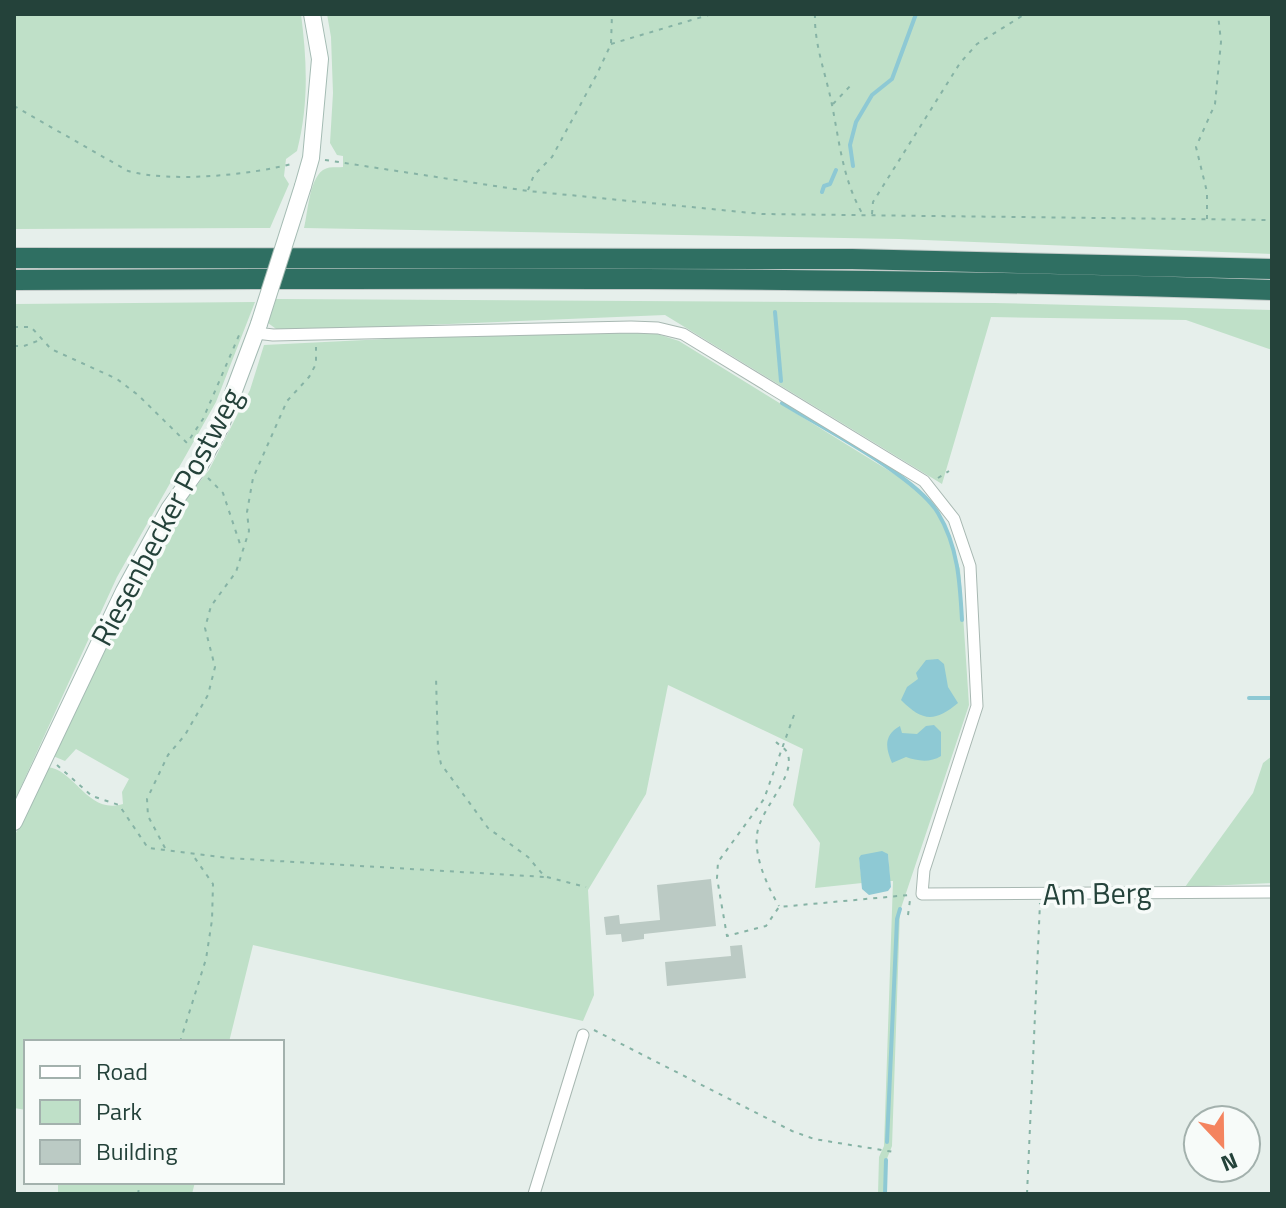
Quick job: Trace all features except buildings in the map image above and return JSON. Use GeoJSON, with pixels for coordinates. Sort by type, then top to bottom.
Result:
{"type":"FeatureCollection","features":[{"type":"Feature","properties":{"kind":"highway"},"geometry":{"type":"LineString","coordinates":[[14,258],[836,258],[1272,269]]}},
{"type":"Feature","properties":{"kind":"highway"},"geometry":{"type":"LineString","coordinates":[[14,280],[782,280],[1272,290]]}},
{"type":"Feature","properties":{"kind":"street","name":"Riesenbecker Postweg"},"geometry":{"type":"LineString","coordinates":[[14,822],[124,591],[169,509],[199,467],[230,406],[311,158],[320,59],[312,14]]}},
{"type":"Feature","properties":{"kind":"street"},"geometry":{"type":"LineString","coordinates":[[257,328],[315,334],[658,328],[683,334],[924,481],[927,486]]}},
{"type":"Feature","properties":{"kind":"street","name":"Am Berg"},"geometry":{"type":"LineString","coordinates":[[927,486],[954,519],[970,566],[977,706],[924,870],[922,894],[1272,892]]}},
{"type":"Feature","properties":{"kind":"street"},"geometry":{"type":"LineString","coordinates":[[534,1194],[585,1030]]}},
{"type":"Feature","properties":{"kind":"path"},"geometry":{"type":"LineString","coordinates":[[528,191],[534,175],[552,157],[611,44],[612,14]]}},
{"type":"Feature","properties":{"kind":"path"},"geometry":{"type":"LineString","coordinates":[[611,44],[712,14]]}},
{"type":"Feature","properties":{"kind":"path"},"geometry":{"type":"LineString","coordinates":[[815,14],[821,63],[847,179],[862,215]]}},
{"type":"Feature","properties":{"kind":"path"},"geometry":{"type":"LineString","coordinates":[[872,215],[873,202],[960,63],[977,44],[1025,14]]}},
{"type":"Feature","properties":{"kind":"path"},"geometry":{"type":"LineString","coordinates":[[1207,220],[1207,192],[1196,147],[1215,104],[1221,42],[1218,14]]}},
{"type":"Feature","properties":{"kind":"path"},"geometry":{"type":"LineString","coordinates":[[832,105],[853,83]]}},
{"type":"Feature","properties":{"kind":"path"},"geometry":{"type":"LineString","coordinates":[[14,106],[128,171],[148,177],[182,178],[282,167],[311,158],[528,191],[762,214],[1272,220]]}},
{"type":"Feature","properties":{"kind":"path"},"geometry":{"type":"LineString","coordinates":[[14,327],[31,327],[51,349],[117,379],[138,395],[187,443],[199,467],[223,493],[242,549]]}},
{"type":"Feature","properties":{"kind":"path"},"geometry":{"type":"LineString","coordinates":[[187,443],[203,419],[238,333],[257,328]]}},
{"type":"Feature","properties":{"kind":"path"},"geometry":{"type":"LineString","coordinates":[[166,849],[148,816],[147,799],[168,755],[185,735],[208,695],[215,667],[205,628],[211,606],[236,572],[249,531],[247,512],[253,478],[287,401],[309,377],[316,364],[315,334]]}},
{"type":"Feature","properties":{"kind":"path"},"geometry":{"type":"LineString","coordinates":[[14,346],[24,346],[42,339]]}},
{"type":"Feature","properties":{"kind":"path"},"geometry":{"type":"LineString","coordinates":[[927,486],[949,471]]}},
{"type":"Feature","properties":{"kind":"path"},"geometry":{"type":"LineString","coordinates":[[436,677],[441,764],[488,828],[528,857],[545,877]]}},
{"type":"Feature","properties":{"kind":"path"},"geometry":{"type":"LineString","coordinates":[[779,907],[766,926],[727,936],[717,878],[718,862],[764,799],[794,715]]}},
{"type":"Feature","properties":{"kind":"path"},"geometry":{"type":"LineString","coordinates":[[776,742],[789,758],[786,775],[761,818],[756,836],[771,893],[779,907]]}},
{"type":"Feature","properties":{"kind":"path"},"geometry":{"type":"LineString","coordinates":[[45,761],[62,766],[92,796],[119,805],[148,848],[228,858],[545,877],[586,887]]}},
{"type":"Feature","properties":{"kind":"path"},"geometry":{"type":"LineString","coordinates":[[181,1040],[206,959],[212,920],[213,884],[192,853]]}},
{"type":"Feature","properties":{"kind":"path"},"geometry":{"type":"LineString","coordinates":[[779,907],[911,895],[908,915]]}},
{"type":"Feature","properties":{"kind":"path"},"geometry":{"type":"LineString","coordinates":[[1027,1194],[1040,895]]}},
{"type":"Feature","properties":{"kind":"path"},"geometry":{"type":"LineString","coordinates":[[585,1030],[792,1131],[814,1139],[894,1152]]}},
{"type":"Feature","properties":{"kind":"green space"},"geometry":{"type":"Polygon","coordinates":[[[14,14],[301,14],[306,66],[304,116],[297,151],[286,159],[284,176],[289,184],[270,228],[14,229],[14,14]]]}},
{"type":"Feature","properties":{"kind":"green space"},"geometry":{"type":"Polygon","coordinates":[[[327,14],[1272,14],[1272,254],[899,239],[304,228],[318,175],[328,168],[343,167],[343,156],[337,155],[330,143],[333,93],[327,14]]]}},
{"type":"Feature","properties":{"kind":"green space"},"geometry":{"type":"Polygon","coordinates":[[[276,299],[994,303],[1272,310],[1272,350],[1186,320],[991,317],[942,484],[665,315],[279,331],[268,323],[276,299]]]}},
{"type":"Feature","properties":{"kind":"green space"},"geometry":{"type":"Polygon","coordinates":[[[255,302],[216,402],[117,577],[14,802],[14,304],[255,302]]]}},
{"type":"Feature","properties":{"kind":"green space"},"geometry":{"type":"Polygon","coordinates":[[[651,332],[679,341],[917,488],[944,523],[960,569],[969,705],[900,911],[892,1146],[886,1161],[885,1194],[878,1194],[879,1157],[884,1146],[893,881],[890,881],[888,854],[859,858],[862,883],[815,888],[820,843],[793,805],[803,749],[668,685],[646,794],[588,890],[594,995],[583,1021],[253,945],[229,1040],[24,1040],[24,1110],[14,1108],[14,837],[48,767],[58,770],[100,803],[111,806],[123,804],[122,792],[129,779],[76,749],[65,761],[53,756],[147,559],[169,520],[209,470],[250,390],[264,345],[507,333],[651,332]]]}},
{"type":"Feature","properties":{"kind":"green space"},"geometry":{"type":"Polygon","coordinates":[[[1272,756],[1272,883],[1185,887],[1253,793],[1263,763],[1272,756]]]}},
{"type":"Feature","properties":{"kind":"green space"},"geometry":{"type":"Polygon","coordinates":[[[58,1184],[194,1184],[192,1194],[58,1194],[58,1184]]]}},
{"type":"Feature","properties":{"kind":"water"},"geometry":{"type":"Polygon","coordinates":[[[938,659],[944,664],[948,687],[958,703],[942,714],[928,717],[915,712],[901,700],[907,687],[918,679],[916,673],[926,660],[938,659]]]}},
{"type":"Feature","properties":{"kind":"water"},"geometry":{"type":"Polygon","coordinates":[[[934,725],[941,732],[941,756],[924,761],[906,757],[892,763],[887,742],[891,733],[900,726],[902,733],[917,734],[926,726],[934,725]]]}},
{"type":"Feature","properties":{"kind":"water"},"geometry":{"type":"Polygon","coordinates":[[[882,851],[888,854],[891,887],[888,891],[869,895],[862,889],[859,858],[882,851]]]}},
{"type":"Feature","properties":{"kind":"waterway"},"geometry":{"type":"LineString","coordinates":[[853,166],[850,145],[856,122],[872,95],[892,79],[916,14]]}},
{"type":"Feature","properties":{"kind":"waterway"},"geometry":{"type":"LineString","coordinates":[[822,192],[824,186],[830,184],[836,170]]}},
{"type":"Feature","properties":{"kind":"waterway"},"geometry":{"type":"LineString","coordinates":[[775,312],[781,381]]}},
{"type":"Feature","properties":{"kind":"waterway"},"geometry":{"type":"LineString","coordinates":[[782,403],[889,468],[927,499],[950,538],[959,579],[962,620]]}},
{"type":"Feature","properties":{"kind":"waterway"},"geometry":{"type":"LineString","coordinates":[[1249,698],[1272,698]]}},
{"type":"Feature","properties":{"kind":"waterway"},"geometry":{"type":"LineString","coordinates":[[887,1142],[897,919],[900,909]]}},
{"type":"Feature","properties":{"kind":"waterway"},"geometry":{"type":"LineString","coordinates":[[885,1194],[886,1160]]}}]}
